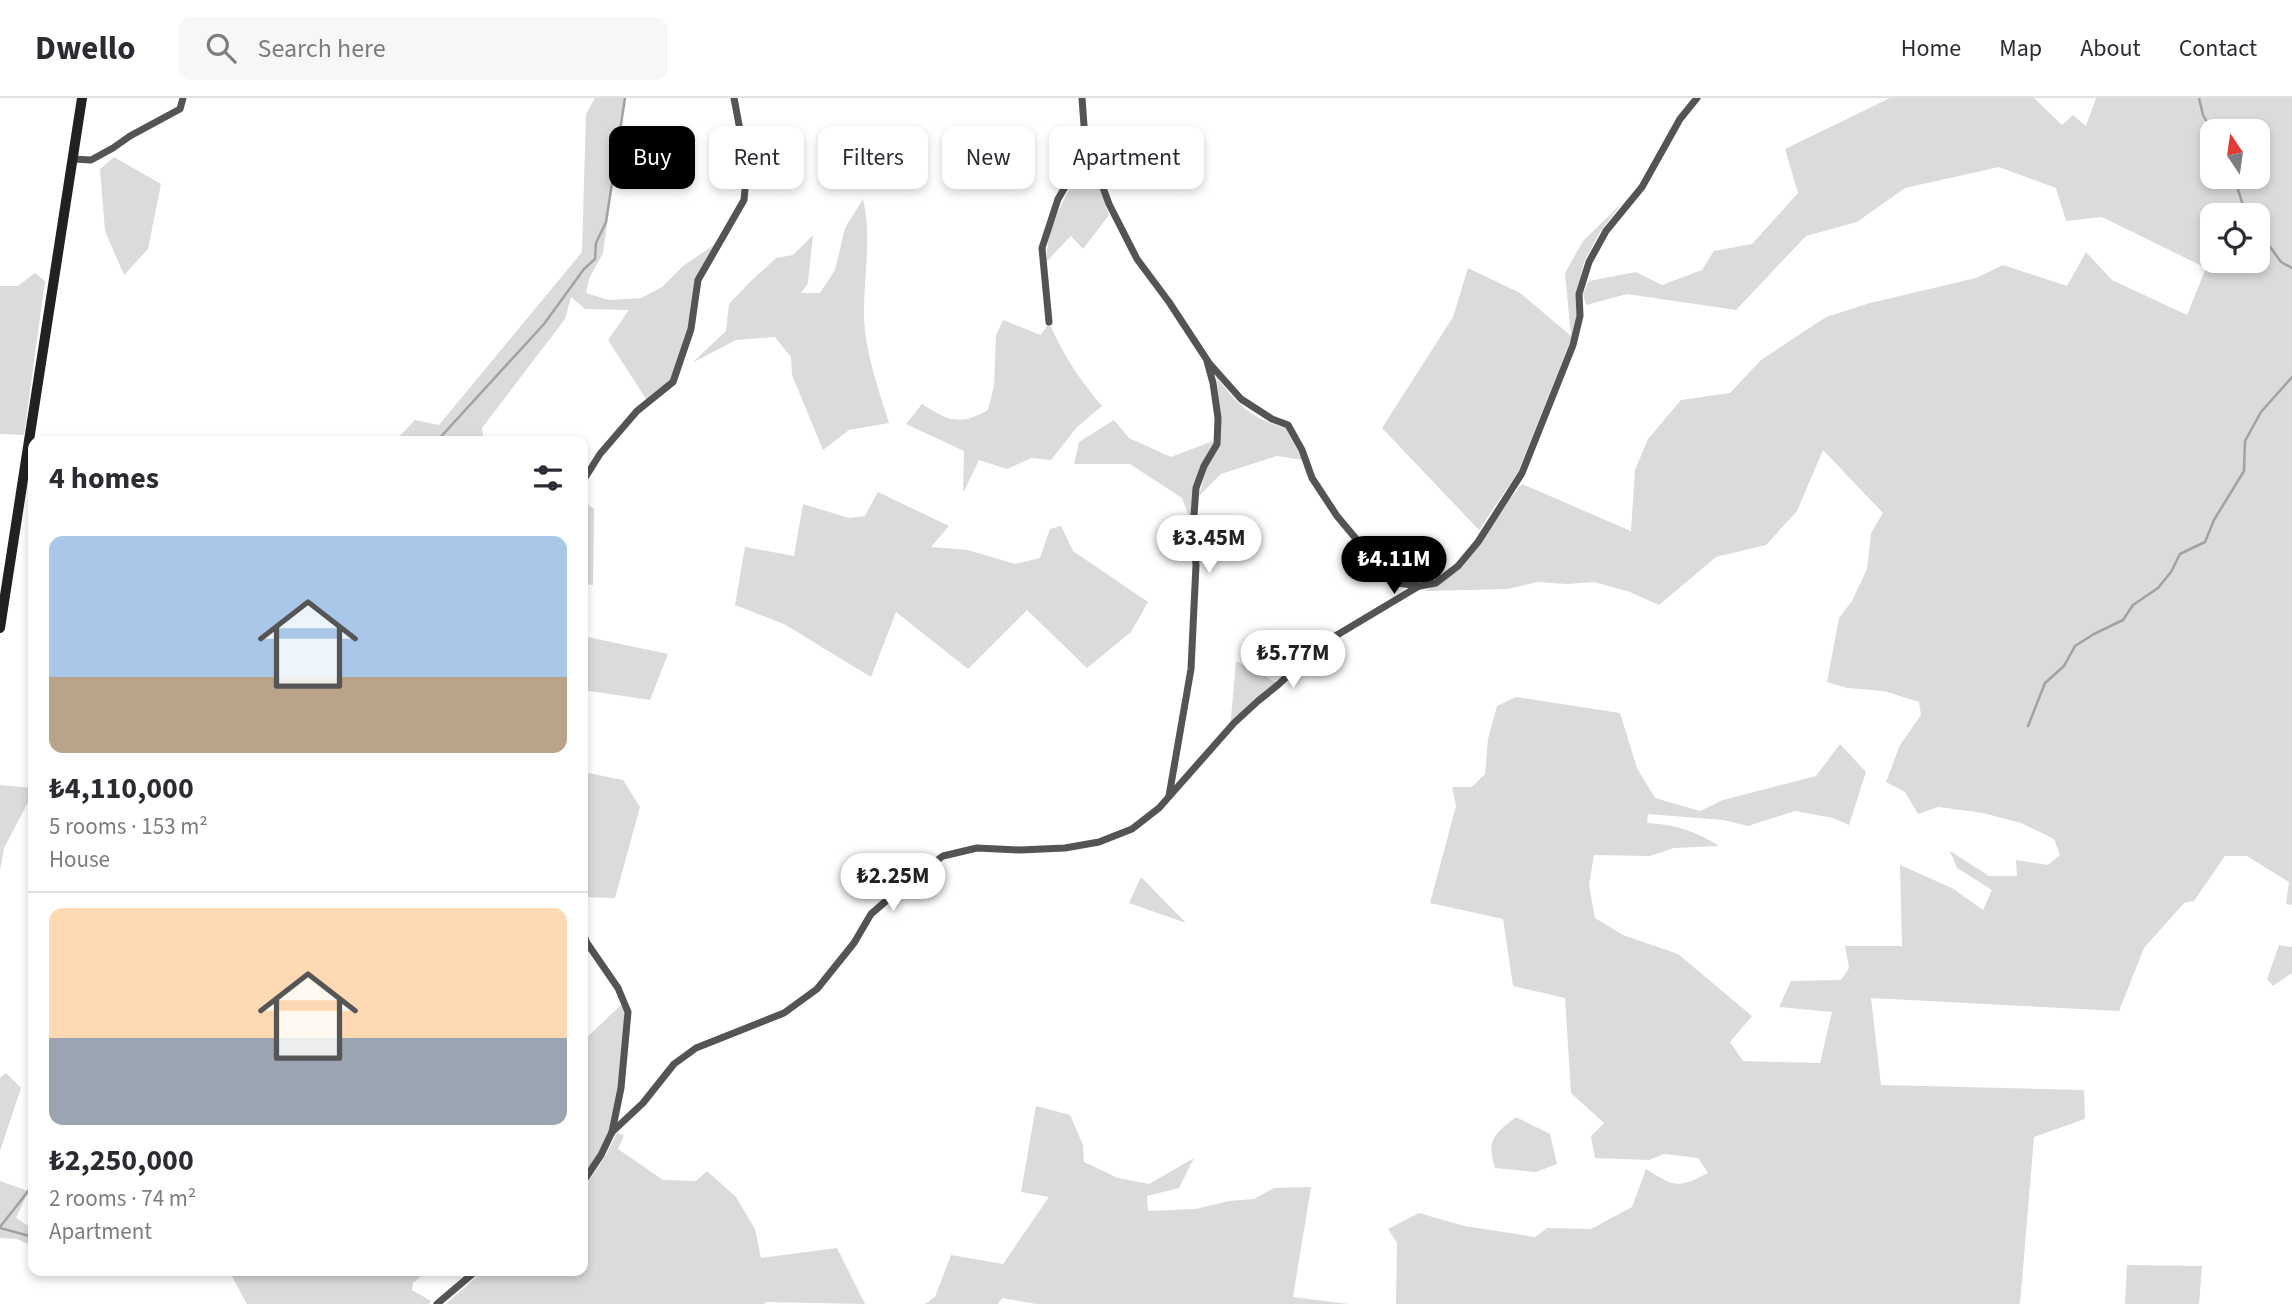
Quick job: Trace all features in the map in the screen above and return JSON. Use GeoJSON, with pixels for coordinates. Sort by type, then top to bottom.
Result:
{"type":"FeatureCollection","features":[{"type":"Feature","properties":{"kind":"street"},"geometry":{"type":"LineString","coordinates":[[29,436],[82,98]]}},
{"type":"Feature","properties":{"kind":"street"},"geometry":{"type":"LineString","coordinates":[[72,159],[92,160],[180,109],[183,98]]}},
{"type":"Feature","properties":{"kind":"street"},"geometry":{"type":"LineString","coordinates":[[588,473],[600,454],[637,411],[673,382],[691,330],[698,280],[744,200],[747,167],[734,98]]}},
{"type":"Feature","properties":{"kind":"street"},"geometry":{"type":"LineString","coordinates":[[1082,98],[1084,126]]}},
{"type":"Feature","properties":{"kind":"street"},"geometry":{"type":"LineString","coordinates":[[1103,189],[1137,259],[1206,358],[1241,399],[1272,419],[1288,425],[1302,450],[1312,478],[1337,516],[1383,571],[1397,583],[1420,586],[1436,583],[1458,566],[1478,542],[1522,473],[1573,345],[1580,316],[1579,293],[1589,262],[1606,231],[1642,187],[1680,119],[1697,98]]}},
{"type":"Feature","properties":{"kind":"street"},"geometry":{"type":"LineString","coordinates":[[1049,322],[1042,248],[1064,189]]}},
{"type":"Feature","properties":{"kind":"street"},"geometry":{"type":"LineString","coordinates":[[1169,797],[1192,669],[1196,488],[1204,466],[1217,444],[1218,418],[1206,358]]}},
{"type":"Feature","properties":{"kind":"street"},"geometry":{"type":"LineString","coordinates":[[0,628],[28,446]]}},
{"type":"Feature","properties":{"kind":"street"},"geometry":{"type":"LineString","coordinates":[[612,1132],[643,1103],[674,1064],[696,1048],[784,1013],[817,989],[855,943],[871,914],[943,856],[977,848],[1065,848],[1099,842],[1132,829],[1159,808],[1234,723],[1308,655],[1420,586]]}},
{"type":"Feature","properties":{"kind":"street"},"geometry":{"type":"LineString","coordinates":[[588,947],[618,988],[628,1012],[621,1088],[612,1132],[588,1174]]}},
{"type":"Feature","properties":{"kind":"street"},"geometry":{"type":"LineString","coordinates":[[438,1304],[470,1276]]}},
{"type":"Feature","properties":{"kind":"shaded area"},"geometry":{"type":"Polygon","coordinates":[[[595,98],[625,98],[621,126],[609,126],[609,189],[612,189],[603,253],[589,279],[586,293],[609,300],[641,298],[662,287],[683,266],[721,240],[698,280],[691,329],[673,382],[648,402],[608,340],[629,310],[585,309],[571,297],[565,319],[482,428],[483,436],[400,436],[415,420],[439,425],[582,252],[586,114],[595,98]]]}},
{"type":"Feature","properties":{"kind":"shaded area"},"geometry":{"type":"Polygon","coordinates":[[[1890,98],[2034,98],[2062,125],[2073,115],[2086,126],[2096,98],[2292,98],[2292,905],[2286,904],[2289,882],[2247,856],[2225,856],[2194,901],[2184,903],[2144,948],[2119,1011],[1871,998],[1881,1085],[2084,1090],[2085,1119],[2034,1137],[2020,1304],[1396,1304],[1397,1243],[1388,1229],[1419,1213],[1464,1226],[1535,1237],[1547,1228],[1591,1229],[1632,1207],[1646,1169],[1676,1184],[1689,1182],[1708,1173],[1698,1158],[1664,1154],[1649,1160],[1595,1158],[1591,1136],[1604,1123],[1571,1093],[1565,998],[1513,986],[1503,919],[1430,903],[1456,806],[1452,787],[1472,787],[1485,774],[1488,739],[1497,706],[1516,697],[1620,713],[1637,768],[1655,798],[1700,811],[1723,800],[1816,776],[1840,744],[1866,772],[1849,825],[1833,818],[1795,811],[1748,826],[1723,820],[1648,814],[1647,823],[1685,829],[1719,846],[1674,848],[1650,856],[1594,855],[1589,885],[1595,918],[1623,935],[1678,954],[1752,1016],[1730,1042],[1743,1061],[1820,1063],[1832,1012],[1779,1007],[1791,981],[1841,980],[1849,968],[1845,946],[1902,946],[1900,865],[1952,888],[1983,910],[1992,890],[1957,868],[1950,851],[1989,876],[2017,876],[2016,860],[2048,865],[2060,855],[2054,839],[2021,823],[1983,813],[1938,807],[1918,814],[1905,792],[1886,782],[1900,745],[1921,715],[1919,702],[1884,691],[1847,688],[1827,682],[1839,618],[1852,601],[1867,569],[1871,533],[1883,513],[1823,450],[1797,511],[1766,545],[1716,557],[1659,605],[1630,592],[1594,582],[1537,582],[1508,589],[1425,591],[1440,583],[1522,484],[1631,531],[1635,470],[1648,439],[1681,400],[1730,393],[1761,360],[1826,317],[1870,303],[1976,278],[2003,265],[2067,286],[2086,252],[2112,280],[2187,315],[2204,273],[2270,273],[2270,203],[2200,203],[2200,265],[2102,217],[2066,221],[2056,188],[1999,167],[1905,188],[1857,222],[1806,236],[1736,310],[1627,294],[1586,305],[1583,294],[1589,281],[1636,272],[1662,285],[1702,270],[1714,251],[1752,244],[1798,193],[1785,149],[1890,98]]]}},
{"type":"Feature","properties":{"kind":"shaded area"},"geometry":{"type":"Polygon","coordinates":[[[114,157],[161,184],[148,249],[124,275],[105,231],[100,169],[114,157]]]}},
{"type":"Feature","properties":{"kind":"shaded area"},"geometry":{"type":"Polygon","coordinates":[[[1070,189],[1100,189],[1109,215],[1083,249],[1071,236],[1047,261],[1050,234],[1070,189]]]}},
{"type":"Feature","properties":{"kind":"shaded area"},"geometry":{"type":"Polygon","coordinates":[[[863,199],[867,241],[864,298],[866,340],[889,423],[849,430],[823,450],[792,375],[791,357],[775,337],[736,340],[692,363],[726,331],[729,304],[776,258],[793,255],[813,235],[808,283],[801,293],[820,293],[835,270],[845,228],[863,199]]]}},
{"type":"Feature","properties":{"kind":"shaded area"},"geometry":{"type":"Polygon","coordinates":[[[1622,203],[1600,232],[1584,262],[1576,294],[1578,315],[1572,337],[1518,472],[1479,530],[1382,428],[1453,317],[1468,268],[1520,293],[1571,336],[1565,273],[1583,241],[1622,203]]]}},
{"type":"Feature","properties":{"kind":"shaded area"},"geometry":{"type":"Polygon","coordinates":[[[35,273],[45,281],[24,435],[0,434],[0,286],[18,286],[35,273]]]}},
{"type":"Feature","properties":{"kind":"shaded area"},"geometry":{"type":"Polygon","coordinates":[[[1003,320],[1041,335],[1048,324],[1073,368],[1102,406],[1077,427],[1051,460],[1031,458],[1007,469],[979,460],[963,493],[964,451],[906,424],[922,404],[947,418],[962,420],[988,410],[994,386],[996,335],[1003,320]]]}},
{"type":"Feature","properties":{"kind":"shaded area"},"geometry":{"type":"Polygon","coordinates":[[[1217,378],[1232,396],[1254,415],[1285,428],[1303,460],[1277,456],[1221,474],[1199,496],[1207,467],[1220,444],[1217,378]]]}},
{"type":"Feature","properties":{"kind":"shaded area"},"geometry":{"type":"Polygon","coordinates":[[[1114,420],[1129,438],[1171,457],[1213,441],[1199,469],[1191,522],[1182,498],[1130,464],[1074,464],[1079,442],[1114,420]]]}},
{"type":"Feature","properties":{"kind":"shaded area"},"geometry":{"type":"Polygon","coordinates":[[[878,492],[949,526],[931,547],[968,550],[1015,564],[1040,558],[1050,529],[1061,526],[1073,551],[1148,602],[1131,632],[1087,668],[1027,610],[968,669],[896,612],[871,677],[784,624],[735,605],[745,547],[794,556],[803,504],[849,518],[865,516],[878,492]]]}},
{"type":"Feature","properties":{"kind":"shaded area"},"geometry":{"type":"Polygon","coordinates":[[[588,505],[594,509],[593,585],[588,584],[588,505]]]}},
{"type":"Feature","properties":{"kind":"shaded area"},"geometry":{"type":"Polygon","coordinates":[[[588,637],[668,654],[650,700],[588,691],[588,637]]]}},
{"type":"Feature","properties":{"kind":"shaded area"},"geometry":{"type":"Polygon","coordinates":[[[1236,661],[1279,684],[1230,729],[1236,661]]]}},
{"type":"Feature","properties":{"kind":"shaded area"},"geometry":{"type":"Polygon","coordinates":[[[588,773],[623,780],[640,807],[615,898],[588,897],[588,773]]]}},
{"type":"Feature","properties":{"kind":"shaded area"},"geometry":{"type":"Polygon","coordinates":[[[0,785],[28,788],[28,802],[4,848],[0,870],[0,785]]]}},
{"type":"Feature","properties":{"kind":"shaded area"},"geometry":{"type":"Polygon","coordinates":[[[1141,877],[1186,923],[1129,903],[1141,877]]]}},
{"type":"Feature","properties":{"kind":"shaded area"},"geometry":{"type":"Polygon","coordinates":[[[2279,945],[2292,947],[2292,973],[2273,986],[2267,979],[2279,945]]]}},
{"type":"Feature","properties":{"kind":"shaded area"},"geometry":{"type":"Polygon","coordinates":[[[621,1005],[625,1012],[620,1074],[612,1121],[606,1140],[588,1170],[588,1036],[621,1005]]]}},
{"type":"Feature","properties":{"kind":"shaded area"},"geometry":{"type":"Polygon","coordinates":[[[6,1073],[21,1088],[0,1151],[0,1078],[6,1073]]]}},
{"type":"Feature","properties":{"kind":"shaded area"},"geometry":{"type":"Polygon","coordinates":[[[1036,1106],[1070,1115],[1083,1145],[1084,1162],[1118,1178],[1149,1184],[1194,1158],[1179,1188],[1147,1196],[1148,1211],[1196,1209],[1229,1201],[1254,1199],[1274,1188],[1311,1187],[1293,1297],[1349,1304],[1036,1304],[1002,1298],[998,1304],[925,1304],[935,1297],[951,1255],[1003,1264],[1049,1197],[1021,1192],[1036,1106]]]}},
{"type":"Feature","properties":{"kind":"shaded area"},"geometry":{"type":"Polygon","coordinates":[[[1516,1117],[1550,1134],[1557,1164],[1536,1172],[1495,1168],[1491,1151],[1494,1138],[1516,1117]]]}},
{"type":"Feature","properties":{"kind":"shaded area"},"geometry":{"type":"Polygon","coordinates":[[[617,1133],[624,1135],[618,1149],[663,1180],[696,1181],[707,1171],[736,1197],[755,1229],[761,1258],[837,1248],[865,1304],[446,1304],[477,1276],[588,1276],[588,1182],[617,1133]]]}},
{"type":"Feature","properties":{"kind":"shaded area"},"geometry":{"type":"Polygon","coordinates":[[[0,1181],[28,1191],[16,1218],[28,1226],[28,1244],[17,1239],[0,1238],[0,1181]]]}},
{"type":"Feature","properties":{"kind":"shaded area"},"geometry":{"type":"Polygon","coordinates":[[[2127,1265],[2202,1266],[2199,1304],[2125,1304],[2127,1265]]]}},
{"type":"Feature","properties":{"kind":"shaded area"},"geometry":{"type":"Polygon","coordinates":[[[232,1276],[422,1276],[413,1283],[412,1290],[431,1301],[429,1304],[247,1304],[232,1276]]]}},
{"type":"Feature","properties":{"kind":"waterway"},"geometry":{"type":"LineString","coordinates":[[442,436],[544,324],[584,269],[595,259],[596,243],[606,222],[625,98]]}},
{"type":"Feature","properties":{"kind":"waterway"},"geometry":{"type":"LineString","coordinates":[[2199,98],[2205,119]]}},
{"type":"Feature","properties":{"kind":"waterway"},"geometry":{"type":"LineString","coordinates":[[2238,189],[2242,203]]}},
{"type":"Feature","properties":{"kind":"waterway"},"geometry":{"type":"LineString","coordinates":[[2270,247],[2281,262],[2292,268]]}},
{"type":"Feature","properties":{"kind":"waterway"},"geometry":{"type":"LineString","coordinates":[[2028,726],[2045,683],[2064,666],[2075,646],[2123,620],[2133,605],[2158,588],[2171,572],[2180,554],[2205,542],[2214,520],[2244,471],[2245,441],[2261,412],[2292,377]]}},
{"type":"Feature","properties":{"kind":"waterway"},"geometry":{"type":"LineString","coordinates":[[0,1227],[28,1191]]}},
{"type":"Feature","properties":{"kind":"waterway"},"geometry":{"type":"LineString","coordinates":[[0,1228],[28,1236]]}}]}
